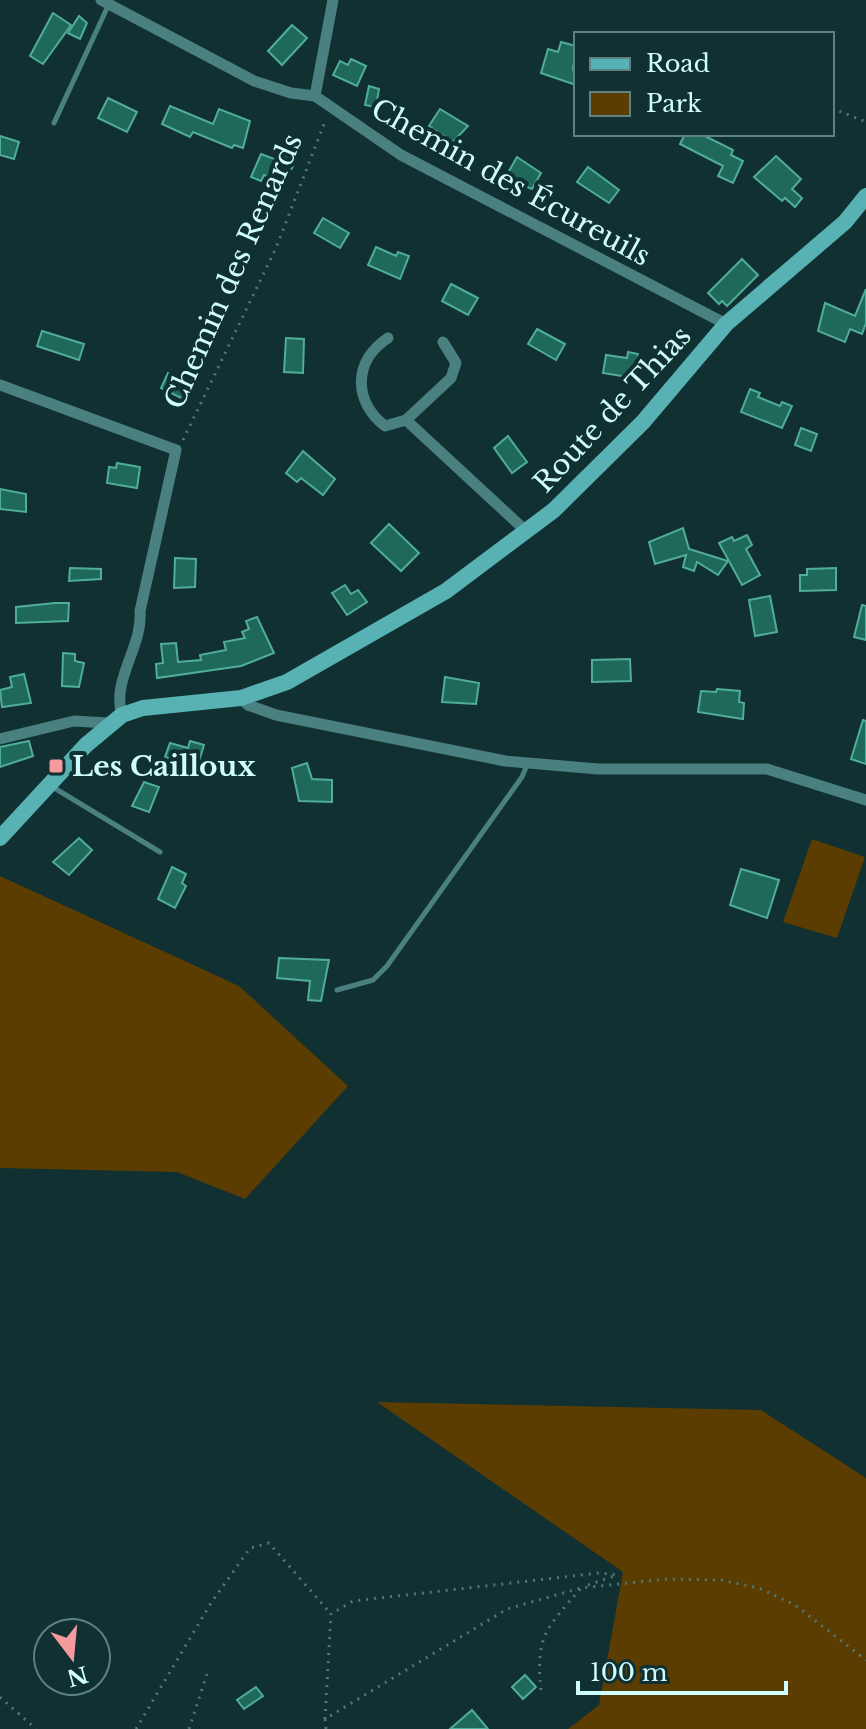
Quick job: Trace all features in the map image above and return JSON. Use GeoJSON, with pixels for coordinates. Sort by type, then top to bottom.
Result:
{"type":"FeatureCollection","features":[{"type":"Feature","properties":{"kind":"street"},"geometry":{"type":"LineString","coordinates":[[315,96],[333,0]]}},
{"type":"Feature","properties":{"kind":"street","name":"Chemin des Écureuils"},"geometry":{"type":"LineString","coordinates":[[105,2],[254,81],[291,93],[315,96],[401,155],[726,324]]}},
{"type":"Feature","properties":{"kind":"street","name":"Route de Thias"},"geometry":{"type":"LineString","coordinates":[[115,719],[143,708],[241,698],[287,682],[446,591],[554,510],[643,422],[726,324],[845,222],[866,196]]}},
{"type":"Feature","properties":{"kind":"street"},"geometry":{"type":"LineString","coordinates":[[388,338],[373,348],[360,371],[362,399],[372,415],[385,426],[406,420],[451,378],[456,363],[443,342]]}},
{"type":"Feature","properties":{"kind":"street"},"geometry":{"type":"LineString","coordinates":[[0,385],[176,450],[140,611],[141,629],[121,685],[115,719],[0,838]]}},
{"type":"Feature","properties":{"kind":"street"},"geometry":{"type":"LineString","coordinates":[[406,420],[526,531]]}},
{"type":"Feature","properties":{"kind":"street"},"geometry":{"type":"LineString","coordinates":[[241,698],[248,705],[276,715],[527,763],[598,769],[767,769],[866,800]]}},
{"type":"Feature","properties":{"kind":"street"},"geometry":{"type":"LineString","coordinates":[[0,739],[74,721],[115,719]]}},
{"type":"Feature","properties":{"kind":"lane"},"geometry":{"type":"LineString","coordinates":[[54,123],[105,2]]}},
{"type":"Feature","properties":{"kind":"lane"},"geometry":{"type":"LineString","coordinates":[[337,990],[373,980],[387,966],[522,777],[527,763]]}},
{"type":"Feature","properties":{"kind":"lane"},"geometry":{"type":"LineString","coordinates":[[49,784],[160,852]]}},
{"type":"Feature","properties":{"kind":"path"},"geometry":{"type":"LineString","coordinates":[[814,32],[815,28]]}},
{"type":"Feature","properties":{"kind":"path","name":"Chemin des Renards"},"geometry":{"type":"LineString","coordinates":[[176,450],[188,434],[201,398],[276,248],[330,109]]}},
{"type":"Feature","properties":{"kind":"path"},"geometry":{"type":"LineString","coordinates":[[834,109],[866,122]]}},
{"type":"Feature","properties":{"kind":"path"},"geometry":{"type":"LineString","coordinates":[[136,1729],[211,1603],[250,1548],[269,1543],[331,1614],[326,1729]]}},
{"type":"Feature","properties":{"kind":"path"},"geometry":{"type":"LineString","coordinates":[[325,1719],[507,1609],[618,1575],[599,1573],[353,1601],[331,1614]]}},
{"type":"Feature","properties":{"kind":"path"},"geometry":{"type":"LineString","coordinates":[[541,1690],[538,1663],[543,1633],[581,1588],[665,1579],[721,1580],[759,1588],[795,1605],[866,1660]]}},
{"type":"Feature","properties":{"kind":"path"},"geometry":{"type":"LineString","coordinates":[[189,1729],[207,1674]]}},
{"type":"Feature","properties":{"kind":"path"},"geometry":{"type":"LineString","coordinates":[[0,1697],[36,1729]]}},
{"type":"Feature","properties":{"kind":"green space"},"geometry":{"type":"Polygon","coordinates":[[[812,839],[865,857],[837,938],[783,922],[812,839]]]}},
{"type":"Feature","properties":{"kind":"green space"},"geometry":{"type":"Polygon","coordinates":[[[0,876],[239,986],[348,1086],[245,1199],[177,1172],[0,1168],[0,876]]]}},
{"type":"Feature","properties":{"kind":"green space"},"geometry":{"type":"Polygon","coordinates":[[[377,1402],[761,1410],[866,1478],[866,1729],[568,1729],[599,1705],[623,1572],[377,1402]]]}},
{"type":"Feature","properties":{"kind":"building"},"geometry":{"type":"Polygon","coordinates":[[[53,13],[71,25],[43,64],[30,56],[53,13]]]}},
{"type":"Feature","properties":{"kind":"building"},"geometry":{"type":"Polygon","coordinates":[[[79,16],[87,23],[80,39],[68,33],[79,16]]]}},
{"type":"Feature","properties":{"kind":"building"},"geometry":{"type":"Polygon","coordinates":[[[292,25],[307,38],[282,65],[268,51],[292,25]]]}},
{"type":"Feature","properties":{"kind":"building"},"geometry":{"type":"Polygon","coordinates":[[[561,42],[574,45],[574,84],[541,73],[548,49],[558,52],[561,42]]]}},
{"type":"Feature","properties":{"kind":"building"},"geometry":{"type":"Polygon","coordinates":[[[351,59],[366,66],[357,86],[333,75],[340,61],[348,65],[351,59]]]}},
{"type":"Feature","properties":{"kind":"building"},"geometry":{"type":"Polygon","coordinates":[[[369,86],[379,89],[376,107],[365,105],[369,86]]]}},
{"type":"Feature","properties":{"kind":"building"},"geometry":{"type":"Polygon","coordinates":[[[108,98],[137,112],[127,132],[98,118],[108,98]]]}},
{"type":"Feature","properties":{"kind":"building"},"geometry":{"type":"Polygon","coordinates":[[[170,106],[213,124],[219,109],[250,121],[243,148],[234,145],[232,148],[193,132],[190,137],[162,124],[170,106]]]}},
{"type":"Feature","properties":{"kind":"building"},"geometry":{"type":"Polygon","coordinates":[[[440,109],[468,126],[453,142],[429,126],[440,109]]]}},
{"type":"Feature","properties":{"kind":"building"},"geometry":{"type":"Polygon","coordinates":[[[0,136],[19,142],[14,159],[0,155],[0,136]]]}},
{"type":"Feature","properties":{"kind":"building"},"geometry":{"type":"Polygon","coordinates":[[[684,136],[705,136],[733,150],[731,155],[743,161],[733,183],[718,176],[723,166],[680,144],[684,136]]]}},
{"type":"Feature","properties":{"kind":"building"},"geometry":{"type":"Polygon","coordinates":[[[261,154],[282,162],[285,155],[296,159],[285,184],[264,175],[261,181],[251,177],[261,154]]]}},
{"type":"Feature","properties":{"kind":"building"},"geometry":{"type":"Polygon","coordinates":[[[776,156],[801,179],[792,189],[802,198],[795,207],[785,198],[782,201],[754,177],[776,156]]]}},
{"type":"Feature","properties":{"kind":"building"},"geometry":{"type":"Polygon","coordinates":[[[517,157],[541,173],[532,189],[505,178],[517,157]]]}},
{"type":"Feature","properties":{"kind":"building"},"geometry":{"type":"Polygon","coordinates":[[[588,167],[619,190],[609,203],[577,182],[588,167]]]}},
{"type":"Feature","properties":{"kind":"building"},"geometry":{"type":"Polygon","coordinates":[[[323,218],[349,233],[340,248],[314,233],[323,218]]]}},
{"type":"Feature","properties":{"kind":"building"},"geometry":{"type":"Polygon","coordinates":[[[376,247],[396,256],[398,252],[409,256],[400,279],[368,265],[376,247]]]}},
{"type":"Feature","properties":{"kind":"building"},"geometry":{"type":"Polygon","coordinates":[[[742,259],[758,275],[727,306],[722,301],[719,304],[708,293],[742,259]]]}},
{"type":"Feature","properties":{"kind":"building"},"geometry":{"type":"Polygon","coordinates":[[[451,284],[478,298],[468,315],[442,301],[451,284]]]}},
{"type":"Feature","properties":{"kind":"building"},"geometry":{"type":"Polygon","coordinates":[[[866,289],[866,323],[862,334],[850,329],[845,342],[818,331],[825,303],[855,316],[866,289]]]}},
{"type":"Feature","properties":{"kind":"building"},"geometry":{"type":"Polygon","coordinates":[[[537,329],[565,344],[556,360],[528,344],[537,329]]]}},
{"type":"Feature","properties":{"kind":"building"},"geometry":{"type":"Polygon","coordinates":[[[42,331],[84,344],[79,360],[37,346],[42,331]]]}},
{"type":"Feature","properties":{"kind":"building"},"geometry":{"type":"Polygon","coordinates":[[[286,338],[304,339],[303,373],[284,372],[286,338]]]}},
{"type":"Feature","properties":{"kind":"building"},"geometry":{"type":"Polygon","coordinates":[[[628,352],[638,354],[634,378],[603,373],[606,355],[627,358],[628,352]]]}},
{"type":"Feature","properties":{"kind":"building"},"geometry":{"type":"Polygon","coordinates":[[[168,373],[191,384],[183,399],[161,388],[168,373]]]}},
{"type":"Feature","properties":{"kind":"building"},"geometry":{"type":"Polygon","coordinates":[[[750,389],[760,393],[758,397],[780,406],[782,402],[792,406],[782,428],[741,412],[750,389]]]}},
{"type":"Feature","properties":{"kind":"building"},"geometry":{"type":"Polygon","coordinates":[[[801,428],[817,434],[811,451],[795,445],[801,428]]]}},
{"type":"Feature","properties":{"kind":"building"},"geometry":{"type":"Polygon","coordinates":[[[508,436],[527,462],[512,473],[494,448],[508,436]]]}},
{"type":"Feature","properties":{"kind":"building"},"geometry":{"type":"Polygon","coordinates":[[[303,451],[335,479],[323,495],[301,478],[297,482],[286,473],[303,451]]]}},
{"type":"Feature","properties":{"kind":"building"},"geometry":{"type":"Polygon","coordinates":[[[117,463],[140,467],[137,488],[107,483],[109,467],[116,468],[117,463]]]}},
{"type":"Feature","properties":{"kind":"building"},"geometry":{"type":"Polygon","coordinates":[[[0,489],[26,494],[26,512],[0,509],[0,489]]]}},
{"type":"Feature","properties":{"kind":"building"},"geometry":{"type":"Polygon","coordinates":[[[389,524],[419,553],[401,571],[371,543],[389,524]]]}},
{"type":"Feature","properties":{"kind":"building"},"geometry":{"type":"Polygon","coordinates":[[[683,528],[689,549],[728,561],[718,575],[697,562],[694,571],[683,567],[686,555],[655,564],[649,542],[683,528]]]}},
{"type":"Feature","properties":{"kind":"building"},"geometry":{"type":"Polygon","coordinates":[[[747,535],[752,545],[746,549],[760,575],[742,585],[719,543],[747,535]]]}},
{"type":"Feature","properties":{"kind":"building"},"geometry":{"type":"Polygon","coordinates":[[[175,558],[196,559],[195,587],[174,588],[175,558]]]}},
{"type":"Feature","properties":{"kind":"building"},"geometry":{"type":"Polygon","coordinates":[[[70,568],[101,569],[101,579],[69,581],[70,568]]]}},
{"type":"Feature","properties":{"kind":"building"},"geometry":{"type":"Polygon","coordinates":[[[836,568],[836,590],[800,591],[800,575],[807,575],[807,569],[836,568]]]}},
{"type":"Feature","properties":{"kind":"building"},"geometry":{"type":"Polygon","coordinates":[[[345,585],[351,594],[358,590],[367,602],[347,615],[332,593],[345,585]]]}},
{"type":"Feature","properties":{"kind":"building"},"geometry":{"type":"Polygon","coordinates":[[[770,596],[777,632],[755,636],[749,600],[770,596]]]}},
{"type":"Feature","properties":{"kind":"building"},"geometry":{"type":"Polygon","coordinates":[[[69,603],[68,621],[16,623],[16,607],[69,603]]]}},
{"type":"Feature","properties":{"kind":"building"},"geometry":{"type":"Polygon","coordinates":[[[862,605],[866,606],[866,640],[854,637],[862,605]]]}},
{"type":"Feature","properties":{"kind":"building"},"geometry":{"type":"Polygon","coordinates":[[[257,617],[274,653],[241,666],[157,678],[156,664],[163,663],[161,644],[176,643],[178,662],[201,660],[200,655],[226,650],[224,642],[245,638],[242,632],[249,629],[246,621],[257,617]]]}},
{"type":"Feature","properties":{"kind":"building"},"geometry":{"type":"Polygon","coordinates":[[[63,653],[75,654],[75,661],[84,663],[79,687],[62,686],[63,653]]]}},
{"type":"Feature","properties":{"kind":"building"},"geometry":{"type":"Polygon","coordinates":[[[630,659],[631,681],[592,682],[592,660],[630,659]]]}},
{"type":"Feature","properties":{"kind":"building"},"geometry":{"type":"Polygon","coordinates":[[[24,674],[31,703],[2,707],[0,690],[12,687],[10,677],[24,674]]]}},
{"type":"Feature","properties":{"kind":"building"},"geometry":{"type":"Polygon","coordinates":[[[445,677],[479,683],[476,704],[442,702],[445,677]]]}},
{"type":"Feature","properties":{"kind":"building"},"geometry":{"type":"Polygon","coordinates":[[[717,689],[740,691],[739,702],[744,703],[743,719],[698,712],[701,691],[716,692],[717,689]]]}},
{"type":"Feature","properties":{"kind":"building"},"geometry":{"type":"Polygon","coordinates":[[[863,720],[866,721],[866,764],[851,759],[863,720]]]}},
{"type":"Feature","properties":{"kind":"building"},"geometry":{"type":"Polygon","coordinates":[[[29,741],[33,756],[0,767],[0,747],[29,741]]]}},
{"type":"Feature","properties":{"kind":"building"},"geometry":{"type":"Polygon","coordinates":[[[190,741],[204,745],[197,768],[165,757],[170,743],[188,748],[190,741]]]}},
{"type":"Feature","properties":{"kind":"building"},"geometry":{"type":"Polygon","coordinates":[[[307,763],[312,779],[332,780],[332,802],[299,801],[292,768],[307,763]]]}},
{"type":"Feature","properties":{"kind":"building"},"geometry":{"type":"Polygon","coordinates":[[[144,782],[159,787],[149,812],[132,806],[144,782]]]}},
{"type":"Feature","properties":{"kind":"building"},"geometry":{"type":"Polygon","coordinates":[[[79,838],[92,850],[69,875],[53,862],[79,838]]]}},
{"type":"Feature","properties":{"kind":"building"},"geometry":{"type":"Polygon","coordinates":[[[172,867],[186,874],[182,883],[186,886],[175,908],[158,899],[172,867]]]}},
{"type":"Feature","properties":{"kind":"building"},"geometry":{"type":"Polygon","coordinates":[[[741,869],[779,880],[767,918],[730,905],[741,869]]]}},
{"type":"Feature","properties":{"kind":"building"},"geometry":{"type":"Polygon","coordinates":[[[279,958],[329,960],[321,1001],[308,1000],[310,981],[277,978],[279,958]]]}},
{"type":"Feature","properties":{"kind":"building"},"geometry":{"type":"Polygon","coordinates":[[[525,1675],[536,1687],[523,1699],[512,1687],[525,1675]]]}},
{"type":"Feature","properties":{"kind":"building"},"geometry":{"type":"Polygon","coordinates":[[[256,1687],[263,1696],[244,1709],[237,1700],[256,1687]]]}},
{"type":"Feature","properties":{"kind":"building"},"geometry":{"type":"Polygon","coordinates":[[[472,1710],[488,1729],[450,1729],[472,1710]]]}},
{"type":"Feature","properties":{"kind":"place","name":"Les Cailloux"},"geometry":{"type":"Point","coordinates":[56,766]}}]}
